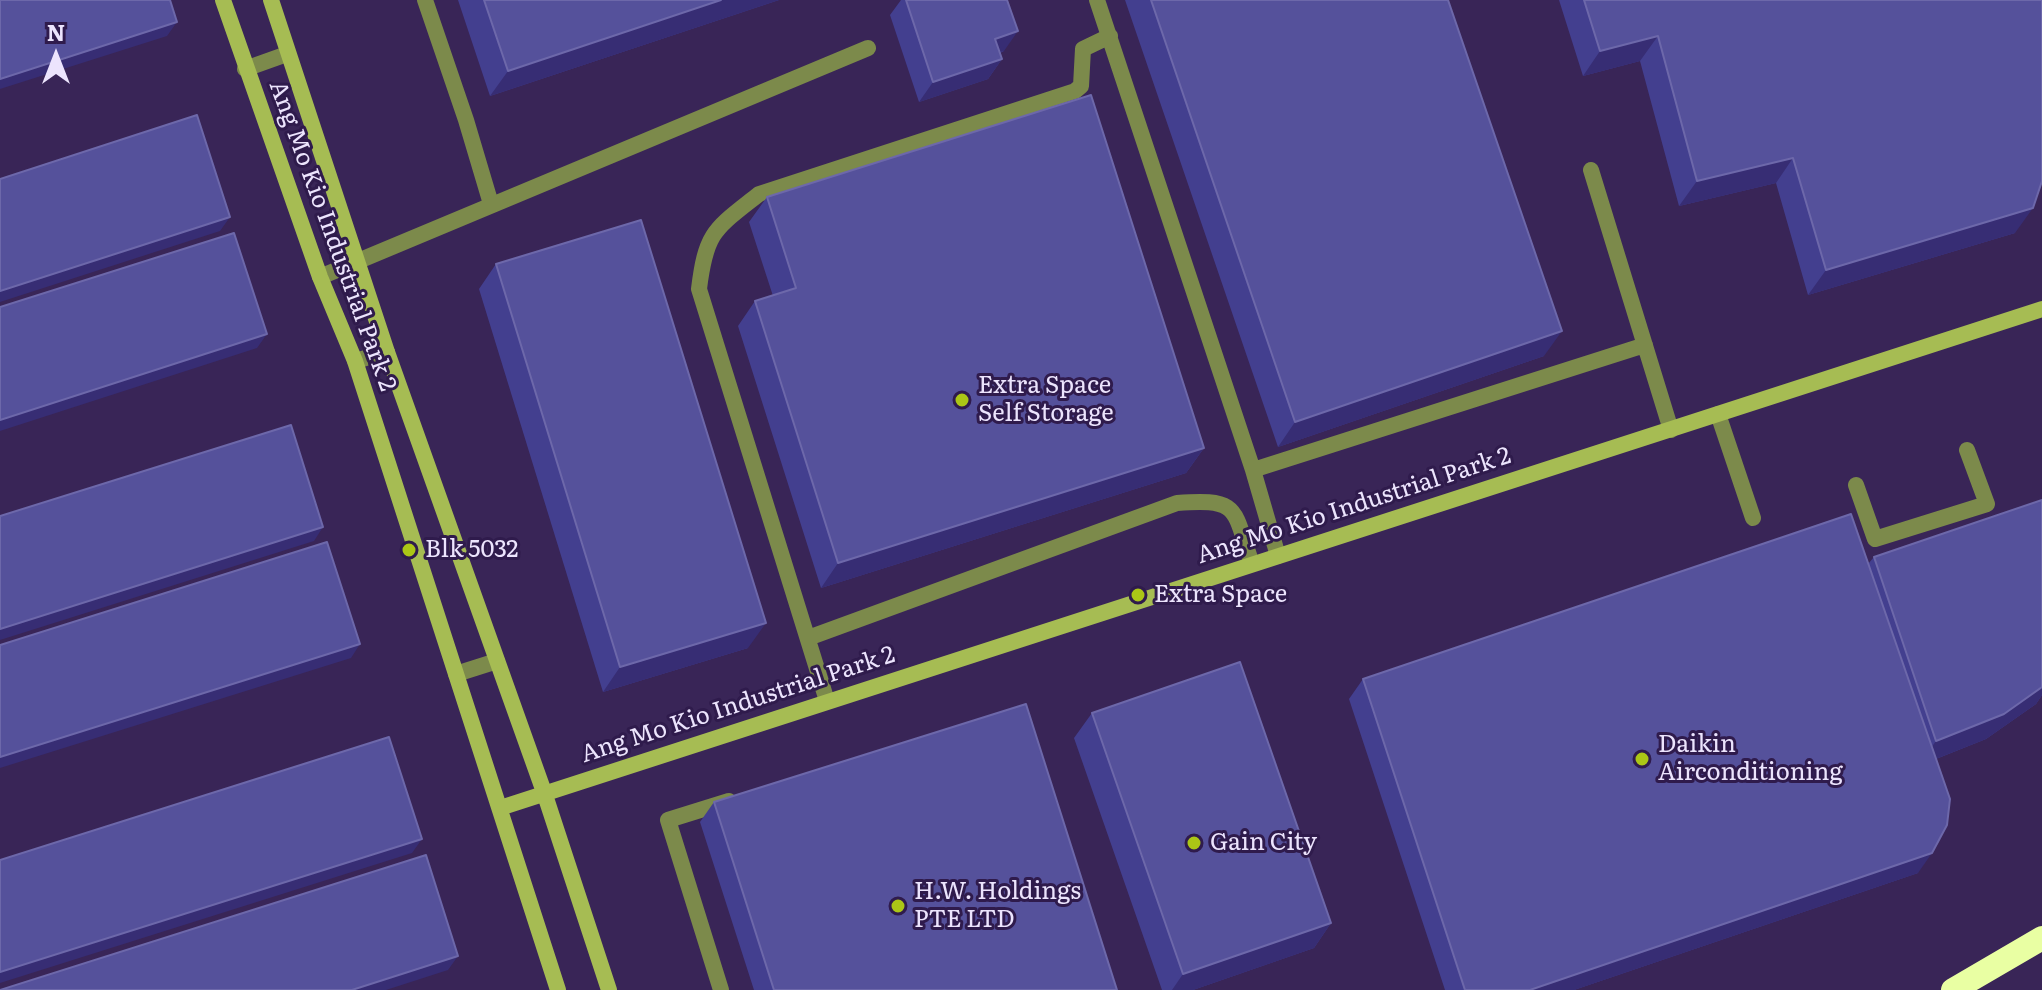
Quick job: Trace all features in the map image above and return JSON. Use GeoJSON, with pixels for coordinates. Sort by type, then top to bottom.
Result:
{"type":"FeatureCollection","features":[{"type":"Feature","properties":{"kind":"highway"},"geometry":{"type":"LineString","coordinates":[[1953,990],[2042,938]]}},
{"type":"Feature","properties":{"kind":"street","name":"Ang Mo Kio Industrial Park 2"},"geometry":{"type":"LineString","coordinates":[[223,0],[320,277],[355,361],[558,990]]}},
{"type":"Feature","properties":{"kind":"street","name":"Ang Mo Kio Industrial Park 2"},"geometry":{"type":"LineString","coordinates":[[271,0],[387,352],[544,792],[609,990]]}},
{"type":"Feature","properties":{"kind":"street","name":"Ang Mo Kio Industrial Park 2"},"geometry":{"type":"LineString","coordinates":[[500,808],[2042,309]]}},
{"type":"Feature","properties":{"kind":"lane"},"geometry":{"type":"LineString","coordinates":[[425,0],[491,204]]}},
{"type":"Feature","properties":{"kind":"lane"},"geometry":{"type":"LineString","coordinates":[[1097,0],[1253,470],[1278,556]]}},
{"type":"Feature","properties":{"kind":"lane"},"geometry":{"type":"LineString","coordinates":[[827,701],[699,289],[703,254],[718,226],[759,194],[1075,91],[1081,86],[1083,49],[1110,36]]}},
{"type":"Feature","properties":{"kind":"lane"},"geometry":{"type":"LineString","coordinates":[[320,277],[868,48]]}},
{"type":"Feature","properties":{"kind":"lane"},"geometry":{"type":"LineString","coordinates":[[245,69],[287,54]]}},
{"type":"Feature","properties":{"kind":"lane"},"geometry":{"type":"LineString","coordinates":[[1591,170],[1671,430]]}},
{"type":"Feature","properties":{"kind":"lane"},"geometry":{"type":"LineString","coordinates":[[1253,470],[1645,345]]}},
{"type":"Feature","properties":{"kind":"lane"},"geometry":{"type":"LineString","coordinates":[[355,361],[387,352]]}},
{"type":"Feature","properties":{"kind":"lane"},"geometry":{"type":"LineString","coordinates":[[1718,414],[1753,518]]}},
{"type":"Feature","properties":{"kind":"lane"},"geometry":{"type":"LineString","coordinates":[[1856,485],[1875,539],[1987,504],[1967,450]]}},
{"type":"Feature","properties":{"kind":"lane"},"geometry":{"type":"LineString","coordinates":[[808,638],[1177,503],[1212,500],[1227,505],[1234,513],[1252,564]]}},
{"type":"Feature","properties":{"kind":"lane"},"geometry":{"type":"LineString","coordinates":[[456,674],[497,661]]}},
{"type":"Feature","properties":{"kind":"lane"},"geometry":{"type":"LineString","coordinates":[[721,990],[668,820],[741,797]]}},
{"type":"Feature","properties":{"kind":"building"},"geometry":{"type":"Polygon","coordinates":[[[0,0],[170,0],[177,22],[0,79],[0,0]]]}},
{"type":"Feature","properties":{"kind":"building"},"geometry":{"type":"Polygon","coordinates":[[[484,0],[721,0],[508,71],[484,0]]]}},
{"type":"Feature","properties":{"kind":"building"},"geometry":{"type":"Polygon","coordinates":[[[906,0],[1007,0],[1018,31],[995,39],[1002,59],[933,82],[906,0]]]}},
{"type":"Feature","properties":{"kind":"building"},"geometry":{"type":"Polygon","coordinates":[[[1151,0],[1448,0],[1562,331],[1295,422],[1151,0]]]}},
{"type":"Feature","properties":{"kind":"building"},"geometry":{"type":"Polygon","coordinates":[[[1584,0],[2042,0],[2042,181],[2033,208],[1826,270],[1793,158],[1697,181],[1658,36],[1600,51],[1584,0]]]}},
{"type":"Feature","properties":{"kind":"building","name":"Extra Space Self Storage"},"geometry":{"type":"Polygon","coordinates":[[[1091,95],[1204,448],[838,563],[755,301],[796,288],[767,197],[1091,95]]]}},
{"type":"Feature","properties":{"kind":"building"},"geometry":{"type":"Polygon","coordinates":[[[197,115],[230,217],[0,291],[0,179],[197,115]]]}},
{"type":"Feature","properties":{"kind":"building"},"geometry":{"type":"Polygon","coordinates":[[[641,220],[766,623],[620,667],[496,264],[641,220]]]}},
{"type":"Feature","properties":{"kind":"building"},"geometry":{"type":"Polygon","coordinates":[[[234,233],[267,334],[0,420],[0,307],[234,233]]]}},
{"type":"Feature","properties":{"kind":"building"},"geometry":{"type":"Polygon","coordinates":[[[291,425],[323,527],[0,629],[0,516],[291,425]]]}},
{"type":"Feature","properties":{"kind":"building"},"geometry":{"type":"Polygon","coordinates":[[[2042,500],[2042,687],[2004,714],[1936,741],[1874,557],[2042,500]]]}},
{"type":"Feature","properties":{"kind":"building","name":"Daikin Airconditioning"},"geometry":{"type":"Polygon","coordinates":[[[1851,514],[1950,799],[1947,825],[1932,853],[1530,990],[1465,990],[1363,679],[1851,514]]]}},
{"type":"Feature","properties":{"kind":"building"},"geometry":{"type":"Polygon","coordinates":[[[327,542],[360,644],[0,757],[0,645],[327,542]]]}},
{"type":"Feature","properties":{"kind":"building","name":"Gain City"},"geometry":{"type":"Polygon","coordinates":[[[1240,662],[1331,923],[1183,974],[1092,713],[1240,662]]]}},
{"type":"Feature","properties":{"kind":"building","name":"H.W. Holdings PTE LTD"},"geometry":{"type":"Polygon","coordinates":[[[1026,704],[1117,990],[774,990],[714,802],[1026,704]]]}},
{"type":"Feature","properties":{"kind":"building"},"geometry":{"type":"Polygon","coordinates":[[[389,737],[422,839],[0,972],[0,860],[389,737]]]}},
{"type":"Feature","properties":{"kind":"building"},"geometry":{"type":"Polygon","coordinates":[[[426,855],[458,956],[352,990],[0,990],[426,855]]]}},
{"type":"Feature","properties":{"kind":"place","name":"Extra Space Self Storage"},"geometry":{"type":"Point","coordinates":[962,400]}},
{"type":"Feature","properties":{"kind":"place","name":"Blk 5032"},"geometry":{"type":"Point","coordinates":[409,550]}},
{"type":"Feature","properties":{"kind":"place","name":"Extra Space"},"geometry":{"type":"Point","coordinates":[1138,595]}},
{"type":"Feature","properties":{"kind":"place","name":"Daikin Airconditioning"},"geometry":{"type":"Point","coordinates":[1642,759]}},
{"type":"Feature","properties":{"kind":"place","name":"Gain City"},"geometry":{"type":"Point","coordinates":[1194,843]}},
{"type":"Feature","properties":{"kind":"place","name":"H.W. Holdings PTE LTD"},"geometry":{"type":"Point","coordinates":[898,906]}}]}
